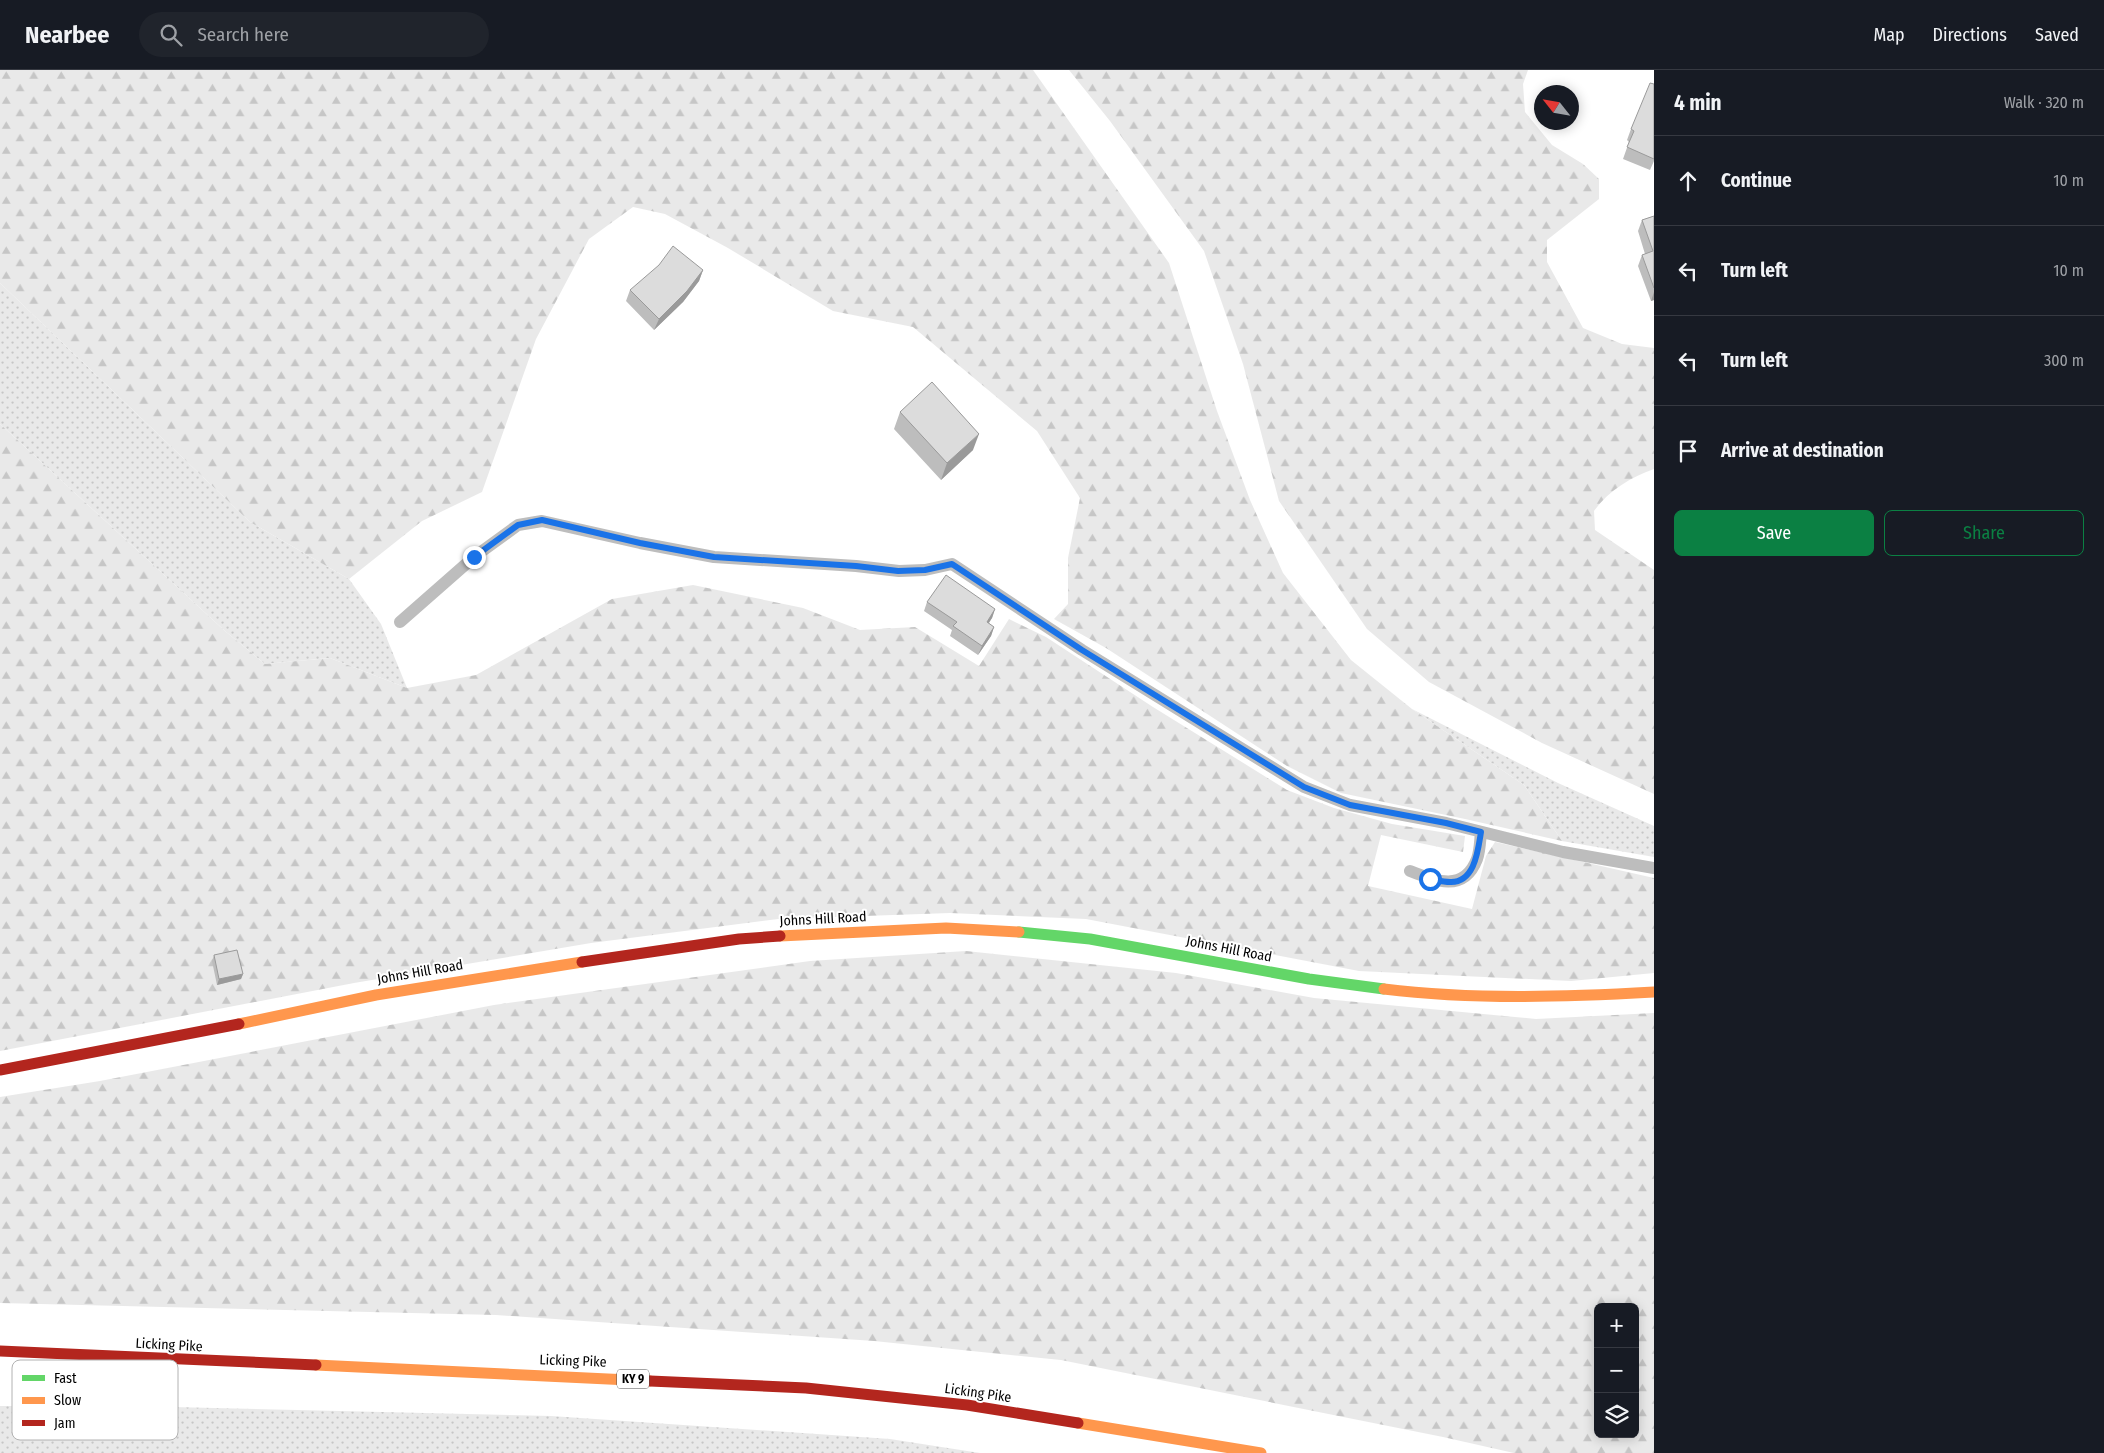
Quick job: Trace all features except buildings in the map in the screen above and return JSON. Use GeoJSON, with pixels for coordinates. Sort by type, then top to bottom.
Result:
{"type":"FeatureCollection","features":[{"type":"Feature","properties":{"kind":"main road","name":"Johns Hill Road"},"geometry":{"type":"LineString","coordinates":[[0,1070],[158,1041],[376,995],[503,973],[739,938],[862,931],[946,928],[1041,933],[1090,939],[1309,979],[1401,991],[1483,996],[1564,997],[1654,992]]}},
{"type":"Feature","properties":{"kind":"main road","name":"Licking Pike"},"geometry":{"type":"LineString","coordinates":[[0,1351],[806,1388],[967,1406],[1261,1453]]}},
{"type":"Feature","properties":{"kind":"lane"},"geometry":{"type":"LineString","coordinates":[[400,622],[474,557],[518,525],[542,520],[640,543],[714,557],[856,566],[898,571],[925,570],[952,564],[1082,650],[1304,787],[1350,805],[1446,823],[1563,852],[1654,868]]}},
{"type":"Feature","properties":{"kind":"lane"},"geometry":{"type":"LineString","coordinates":[[1410,871],[1430,879],[1451,882],[1460,880],[1468,874],[1476,860],[1481,832]]}},
{"type":"Feature","properties":{"kind":"green space"},"geometry":{"type":"Polygon","coordinates":[[[0,70],[1033,70],[1169,263],[1217,411],[1250,500],[1283,573],[1351,660],[1412,709],[1524,785],[1562,841],[1341,793],[1287,766],[1106,648],[1054,619],[1068,604],[1068,558],[1080,498],[1037,431],[913,327],[833,311],[728,248],[665,214],[633,207],[589,239],[536,339],[482,492],[422,521],[349,579],[250,522],[0,283],[0,70]]]}},
{"type":"Feature","properties":{"kind":"green space"},"geometry":{"type":"Polygon","coordinates":[[[1069,70],[1528,70],[1523,84],[1525,112],[1534,123],[1534,130],[1540,130],[1552,145],[1583,164],[1599,179],[1599,199],[1547,240],[1547,262],[1583,328],[1622,344],[1654,348],[1654,469],[1637,476],[1613,491],[1594,511],[1595,530],[1654,570],[1654,794],[1542,743],[1429,682],[1367,629],[1279,501],[1243,364],[1204,251],[1110,121],[1069,70]]]}},
{"type":"Feature","properties":{"kind":"green space"},"geometry":{"type":"Polygon","coordinates":[[[0,283],[250,522],[349,579],[381,624],[407,688],[330,658],[265,664],[225,631],[0,424],[0,283]]]}},
{"type":"Feature","properties":{"kind":"green space"},"geometry":{"type":"Polygon","coordinates":[[[0,424],[225,631],[265,664],[330,658],[407,688],[476,675],[612,599],[693,585],[803,608],[860,630],[915,627],[979,666],[1009,619],[1046,637],[1153,707],[1287,790],[1334,808],[1392,824],[1465,836],[1463,852],[1381,835],[1368,886],[1472,909],[1486,856],[1495,842],[1654,878],[1654,973],[1571,981],[1359,971],[1086,919],[950,913],[778,919],[591,943],[354,983],[0,1051],[0,424]]]}},
{"type":"Feature","properties":{"kind":"green space"},"geometry":{"type":"Polygon","coordinates":[[[1412,709],[1558,783],[1654,826],[1654,857],[1562,841],[1524,785],[1412,709]]]}},
{"type":"Feature","properties":{"kind":"green space"},"geometry":{"type":"Polygon","coordinates":[[[966,951],[1176,973],[1314,998],[1536,1019],[1654,1013],[1654,1453],[1514,1453],[1061,1360],[874,1341],[496,1315],[0,1303],[0,1097],[100,1081],[494,1005],[810,961],[966,951]]]}},
{"type":"Feature","properties":{"kind":"green space"},"geometry":{"type":"Polygon","coordinates":[[[0,1406],[12,1406],[12,1440],[178,1440],[178,1407],[551,1416],[890,1439],[980,1453],[0,1453],[0,1406]]]}},
{"type":"Feature","properties":{"kind":"traffic: fast"},"geometry":{"type":"LineString","coordinates":[[1019,932],[1090,939],[1309,979],[1384,989]]}},
{"type":"Feature","properties":{"kind":"traffic: slow"},"geometry":{"type":"LineString","coordinates":[[780,936],[946,928],[1019,932]]}},
{"type":"Feature","properties":{"kind":"traffic: slow"},"geometry":{"type":"LineString","coordinates":[[239,1024],[376,995],[582,962]]}},
{"type":"Feature","properties":{"kind":"traffic: slow"},"geometry":{"type":"LineString","coordinates":[[1384,989],[1485,996],[1654,992]]}},
{"type":"Feature","properties":{"kind":"traffic: slow"},"geometry":{"type":"LineString","coordinates":[[316,1365],[650,1381]]}},
{"type":"Feature","properties":{"kind":"traffic: slow"},"geometry":{"type":"LineString","coordinates":[[1078,1423],[1261,1453]]}},
{"type":"Feature","properties":{"kind":"traffic: jam"},"geometry":{"type":"LineString","coordinates":[[582,962],[739,939],[780,936]]}},
{"type":"Feature","properties":{"kind":"traffic: jam"},"geometry":{"type":"LineString","coordinates":[[0,1070],[239,1024]]}},
{"type":"Feature","properties":{"kind":"traffic: jam"},"geometry":{"type":"LineString","coordinates":[[0,1351],[316,1365]]}},
{"type":"Feature","properties":{"kind":"traffic: jam"},"geometry":{"type":"LineString","coordinates":[[650,1381],[806,1388],[967,1405],[1078,1423]]}},
{"type":"Feature","properties":{"kind":"route"},"geometry":{"type":"LineString","coordinates":[[474,557],[518,525],[542,520],[640,543],[714,557],[856,566],[898,571],[925,570],[952,564],[1082,650],[1304,787],[1350,805],[1446,823],[1481,832],[1476,860],[1468,874],[1460,880],[1451,882],[1430,879]]}}]}
